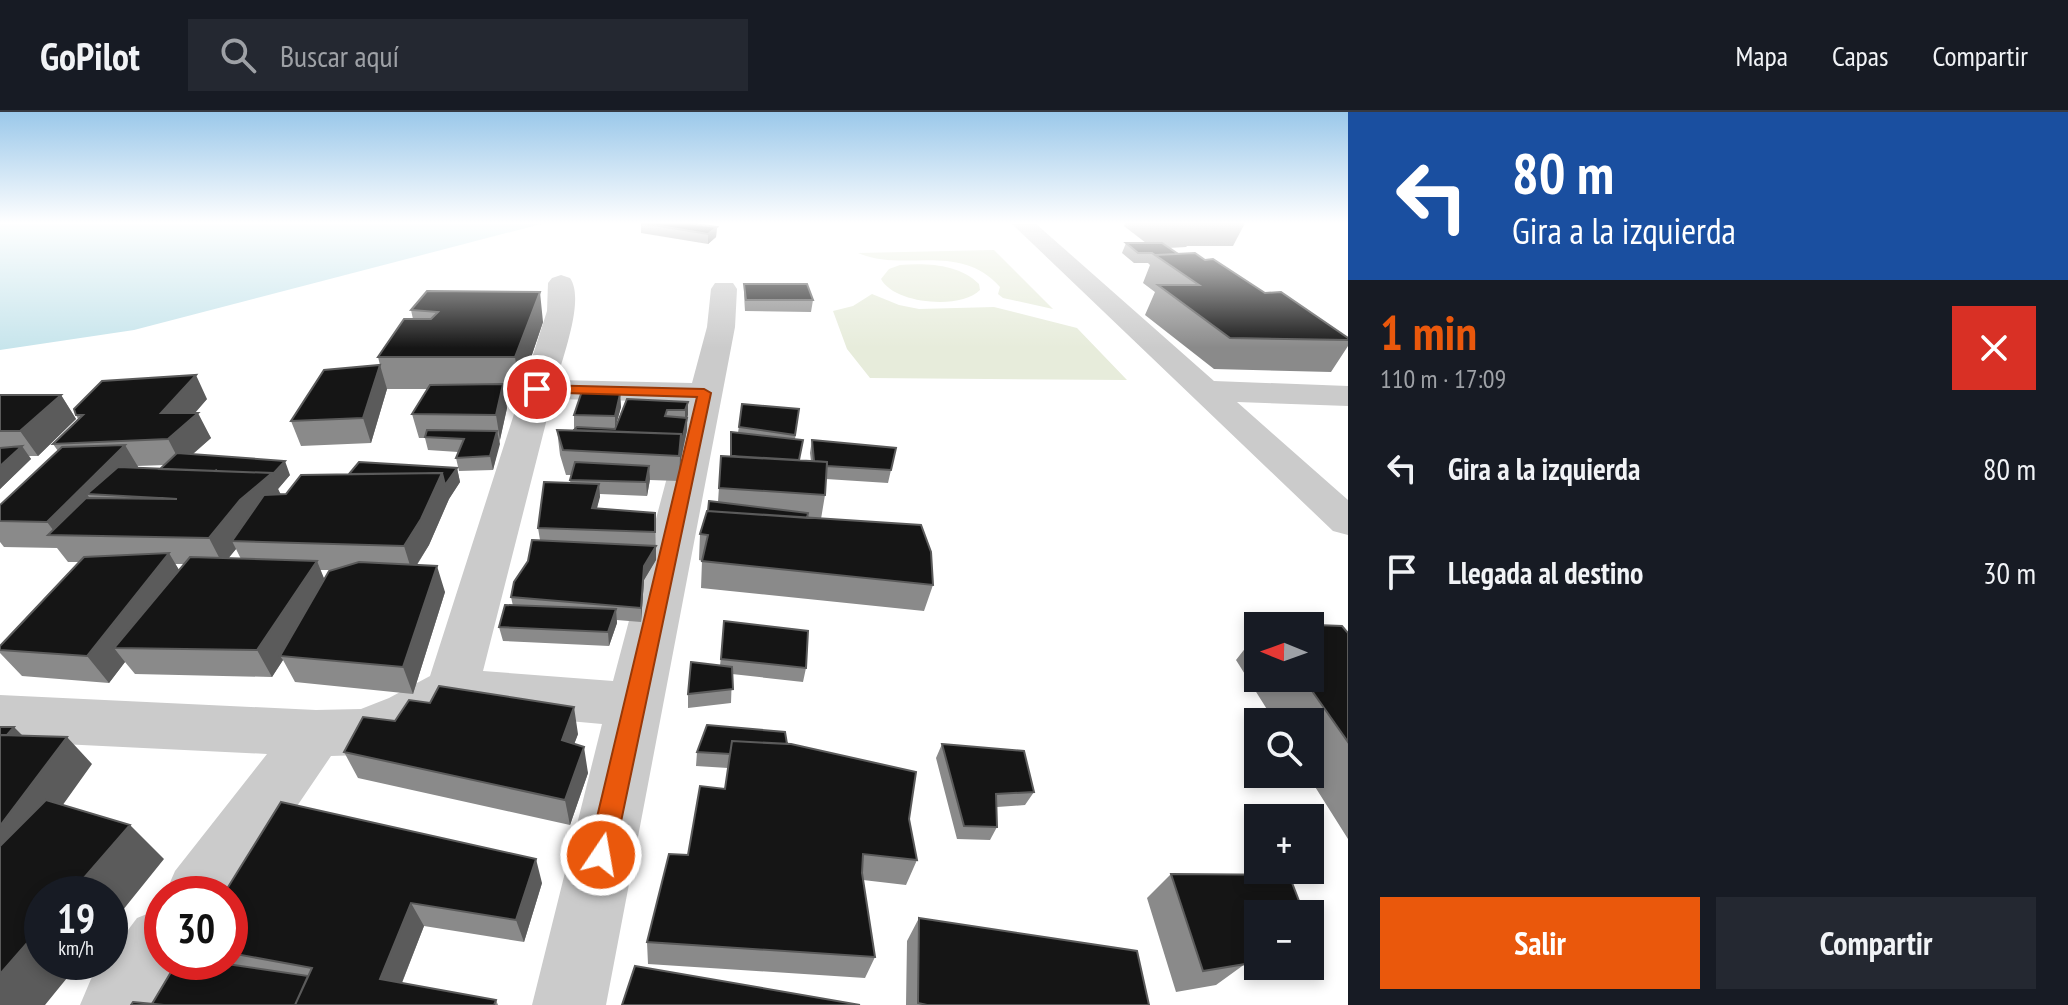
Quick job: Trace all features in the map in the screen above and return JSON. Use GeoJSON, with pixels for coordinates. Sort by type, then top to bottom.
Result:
{"type":"FeatureCollection","features":[{"type":"Feature","properties":{"kind":"street"},"geometry":{"type":"LineString","coordinates":[[1068,265],[1348,522]]}},
{"type":"Feature","properties":{"kind":"street"},"geometry":{"type":"LineString","coordinates":[[452,689],[561,311],[561,283]]}},
{"type":"Feature","properties":{"kind":"street"},"geometry":{"type":"LineString","coordinates":[[569,1005],[721,327],[724,289]]}},
{"type":"Feature","properties":{"kind":"street"},"geometry":{"type":"LineString","coordinates":[[537,389],[704,393]]}},
{"type":"Feature","properties":{"kind":"street"},"geometry":{"type":"LineString","coordinates":[[1207,391],[1348,396]]}},
{"type":"Feature","properties":{"kind":"street"},"geometry":{"type":"LineString","coordinates":[[0,718],[316,733],[362,732],[408,714],[452,689],[634,705]]}},
{"type":"Feature","properties":{"kind":"street"},"geometry":{"type":"LineString","coordinates":[[211,876],[316,733]]}},
{"type":"Feature","properties":{"kind":"street"},"geometry":{"type":"LineString","coordinates":[[117,1005],[144,968]]}},
{"type":"Feature","properties":{"kind":"green space"},"geometry":{"type":"Polygon","coordinates":[[[900,265],[932,265],[962,272],[979,284],[980,290],[971,296],[944,302],[913,299],[899,294],[881,279],[889,269],[900,265]]]}},
{"type":"Feature","properties":{"kind":"green space"},"geometry":{"type":"Polygon","coordinates":[[[967,265],[1009,265],[1053,309],[1003,298],[998,294],[1000,287],[984,273],[967,265]]]}},
{"type":"Feature","properties":{"kind":"green space"},"geometry":{"type":"Polygon","coordinates":[[[872,294],[919,309],[994,307],[1077,328],[1127,380],[870,378],[847,349],[833,311],[853,306],[872,294]]]}},
{"type":"Feature","properties":{"kind":"water"},"geometry":{"type":"Polygon","coordinates":[[[0,265],[385,265],[134,330],[0,350],[0,265]]]}},
{"type":"Feature","properties":{"kind":"building"},"geometry":{"type":"Polygon","coordinates":[[[1169,265],[1222,265],[1265,293],[1281,292],[1348,340],[1230,338],[1158,285],[1199,285],[1169,265]]]}},
{"type":"Feature","properties":{"kind":"building"},"geometry":{"type":"Polygon","coordinates":[[[744,284],[807,284],[813,300],[746,300],[744,284]]]}},
{"type":"Feature","properties":{"kind":"building"},"geometry":{"type":"Polygon","coordinates":[[[427,291],[540,292],[515,357],[378,357],[404,319],[431,319],[438,312],[411,310],[427,291]]]}},
{"type":"Feature","properties":{"kind":"building"},"geometry":{"type":"Polygon","coordinates":[[[380,365],[363,418],[291,421],[324,370],[380,365]]]}},
{"type":"Feature","properties":{"kind":"building"},"geometry":{"type":"Polygon","coordinates":[[[196,375],[161,413],[198,413],[168,439],[53,444],[83,415],[76,415],[74,409],[102,381],[196,375]]]}},
{"type":"Feature","properties":{"kind":"building"},"geometry":{"type":"Polygon","coordinates":[[[503,384],[496,415],[412,414],[430,385],[503,384]]]}},
{"type":"Feature","properties":{"kind":"building"},"geometry":{"type":"Polygon","coordinates":[[[582,391],[620,394],[615,416],[574,415],[582,391]]]}},
{"type":"Feature","properties":{"kind":"building"},"geometry":{"type":"Polygon","coordinates":[[[0,395],[61,395],[20,431],[0,431],[0,395]]]}},
{"type":"Feature","properties":{"kind":"building"},"geometry":{"type":"Polygon","coordinates":[[[627,399],[688,402],[685,410],[667,410],[665,416],[687,418],[681,445],[681,434],[574,430],[577,427],[615,429],[627,399]]]}},
{"type":"Feature","properties":{"kind":"building"},"geometry":{"type":"Polygon","coordinates":[[[742,404],[799,409],[795,435],[739,427],[742,404]]]}},
{"type":"Feature","properties":{"kind":"building"},"geometry":{"type":"Polygon","coordinates":[[[427,430],[497,431],[490,456],[456,458],[464,439],[425,437],[427,430]]]}},
{"type":"Feature","properties":{"kind":"building"},"geometry":{"type":"Polygon","coordinates":[[[557,430],[681,434],[679,456],[563,450],[557,430]]]}},
{"type":"Feature","properties":{"kind":"building"},"geometry":{"type":"Polygon","coordinates":[[[731,432],[803,440],[799,460],[731,456],[731,432]]]}},
{"type":"Feature","properties":{"kind":"building"},"geometry":{"type":"Polygon","coordinates":[[[812,440],[896,448],[891,470],[827,466],[827,462],[814,461],[812,440]]]}},
{"type":"Feature","properties":{"kind":"building"},"geometry":{"type":"Polygon","coordinates":[[[125,445],[47,522],[0,521],[0,505],[62,447],[125,445]]]}},
{"type":"Feature","properties":{"kind":"building"},"geometry":{"type":"Polygon","coordinates":[[[22,446],[0,466],[0,448],[22,446]]]}},
{"type":"Feature","properties":{"kind":"building"},"geometry":{"type":"Polygon","coordinates":[[[177,453],[285,461],[272,475],[160,469],[177,453]]]}},
{"type":"Feature","properties":{"kind":"building"},"geometry":{"type":"Polygon","coordinates":[[[721,456],[827,462],[825,495],[719,488],[721,456]]]}},
{"type":"Feature","properties":{"kind":"building"},"geometry":{"type":"Polygon","coordinates":[[[359,462],[457,468],[445,485],[442,473],[349,474],[359,462]]]}},
{"type":"Feature","properties":{"kind":"building"},"geometry":{"type":"Polygon","coordinates":[[[575,462],[649,466],[646,482],[570,480],[575,462]]]}},
{"type":"Feature","properties":{"kind":"building"},"geometry":{"type":"Polygon","coordinates":[[[118,467],[272,473],[240,500],[209,538],[48,535],[86,498],[177,499],[87,494],[118,467]]]}},
{"type":"Feature","properties":{"kind":"building"},"geometry":{"type":"Polygon","coordinates":[[[442,473],[421,519],[404,546],[232,541],[264,495],[286,494],[301,475],[442,473]]]}},
{"type":"Feature","properties":{"kind":"building"},"geometry":{"type":"Polygon","coordinates":[[[544,482],[599,484],[592,508],[655,513],[655,532],[538,528],[544,482]]]}},
{"type":"Feature","properties":{"kind":"building"},"geometry":{"type":"Polygon","coordinates":[[[709,501],[808,513],[807,518],[708,511],[709,501]]]}},
{"type":"Feature","properties":{"kind":"building"},"geometry":{"type":"Polygon","coordinates":[[[707,511],[921,525],[931,552],[933,585],[702,561],[708,535],[700,534],[707,511]]]}},
{"type":"Feature","properties":{"kind":"building"},"geometry":{"type":"Polygon","coordinates":[[[532,540],[656,546],[644,566],[641,608],[511,597],[514,582],[528,561],[532,540]]]}},
{"type":"Feature","properties":{"kind":"building"},"geometry":{"type":"Polygon","coordinates":[[[169,553],[87,656],[0,650],[0,646],[84,557],[169,553]]]}},
{"type":"Feature","properties":{"kind":"building"},"geometry":{"type":"Polygon","coordinates":[[[190,557],[317,561],[257,650],[114,648],[190,557]]]}},
{"type":"Feature","properties":{"kind":"building"},"geometry":{"type":"Polygon","coordinates":[[[359,562],[437,566],[403,667],[280,656],[329,571],[359,562]]]}},
{"type":"Feature","properties":{"kind":"building"},"geometry":{"type":"Polygon","coordinates":[[[505,605],[616,609],[608,632],[499,627],[505,605]]]}},
{"type":"Feature","properties":{"kind":"building"},"geometry":{"type":"Polygon","coordinates":[[[724,621],[808,631],[806,668],[721,659],[724,621]]]}},
{"type":"Feature","properties":{"kind":"building"},"geometry":{"type":"Polygon","coordinates":[[[1324,625],[1342,626],[1348,633],[1348,742],[1313,692],[1324,692],[1324,625]]]}},
{"type":"Feature","properties":{"kind":"building"},"geometry":{"type":"Polygon","coordinates":[[[691,662],[732,667],[733,689],[688,694],[691,662]]]}},
{"type":"Feature","properties":{"kind":"building"},"geometry":{"type":"Polygon","coordinates":[[[439,686],[574,707],[562,740],[584,747],[565,800],[344,752],[363,717],[395,721],[409,700],[430,703],[439,686]]]}},
{"type":"Feature","properties":{"kind":"building"},"geometry":{"type":"Polygon","coordinates":[[[707,725],[785,732],[787,744],[732,741],[730,754],[697,752],[707,725]]]}},
{"type":"Feature","properties":{"kind":"building"},"geometry":{"type":"Polygon","coordinates":[[[0,727],[14,727],[7,735],[0,735],[0,727]]]}},
{"type":"Feature","properties":{"kind":"building"},"geometry":{"type":"Polygon","coordinates":[[[0,735],[67,737],[0,826],[0,735]]]}},
{"type":"Feature","properties":{"kind":"building"},"geometry":{"type":"Polygon","coordinates":[[[732,741],[791,744],[916,772],[909,819],[917,860],[863,854],[862,873],[875,957],[647,942],[669,854],[688,855],[700,786],[725,789],[732,741]]]}},
{"type":"Feature","properties":{"kind":"building"},"geometry":{"type":"Polygon","coordinates":[[[942,744],[1024,751],[1034,792],[996,794],[997,827],[964,826],[942,744]]]}},
{"type":"Feature","properties":{"kind":"building"},"geometry":{"type":"Polygon","coordinates":[[[46,800],[130,825],[86,876],[24,876],[24,947],[0,974],[0,846],[46,800]]]}},
{"type":"Feature","properties":{"kind":"building"},"geometry":{"type":"Polygon","coordinates":[[[281,802],[536,859],[516,920],[411,903],[380,979],[496,1000],[494,1005],[295,1005],[312,968],[248,956],[248,876],[235,876],[281,802]]]}},
{"type":"Feature","properties":{"kind":"building"},"geometry":{"type":"Polygon","coordinates":[[[1171,874],[1244,875],[1244,884],[1292,884],[1299,900],[1244,900],[1244,964],[1203,971],[1171,874]]]}},
{"type":"Feature","properties":{"kind":"building"},"geometry":{"type":"Polygon","coordinates":[[[919,918],[1137,951],[1149,1005],[918,1003],[919,918]]]}},
{"type":"Feature","properties":{"kind":"building"},"geometry":{"type":"Polygon","coordinates":[[[635,966],[860,1005],[622,1005],[635,966]]]}},
{"type":"Feature","properties":{"kind":"building"},"geometry":{"type":"Polygon","coordinates":[[[248,967],[308,976],[295,1005],[152,1004],[166,980],[248,980],[248,967]]]}},
{"type":"Feature","properties":{"kind":"building"},"geometry":{"type":"Polygon","coordinates":[[[133,1002],[164,1005],[131,1005],[133,1002]]]}},
{"type":"Feature","properties":{"kind":"route"},"geometry":{"type":"LineString","coordinates":[[537,389],[704,393],[601,855]]}}]}
